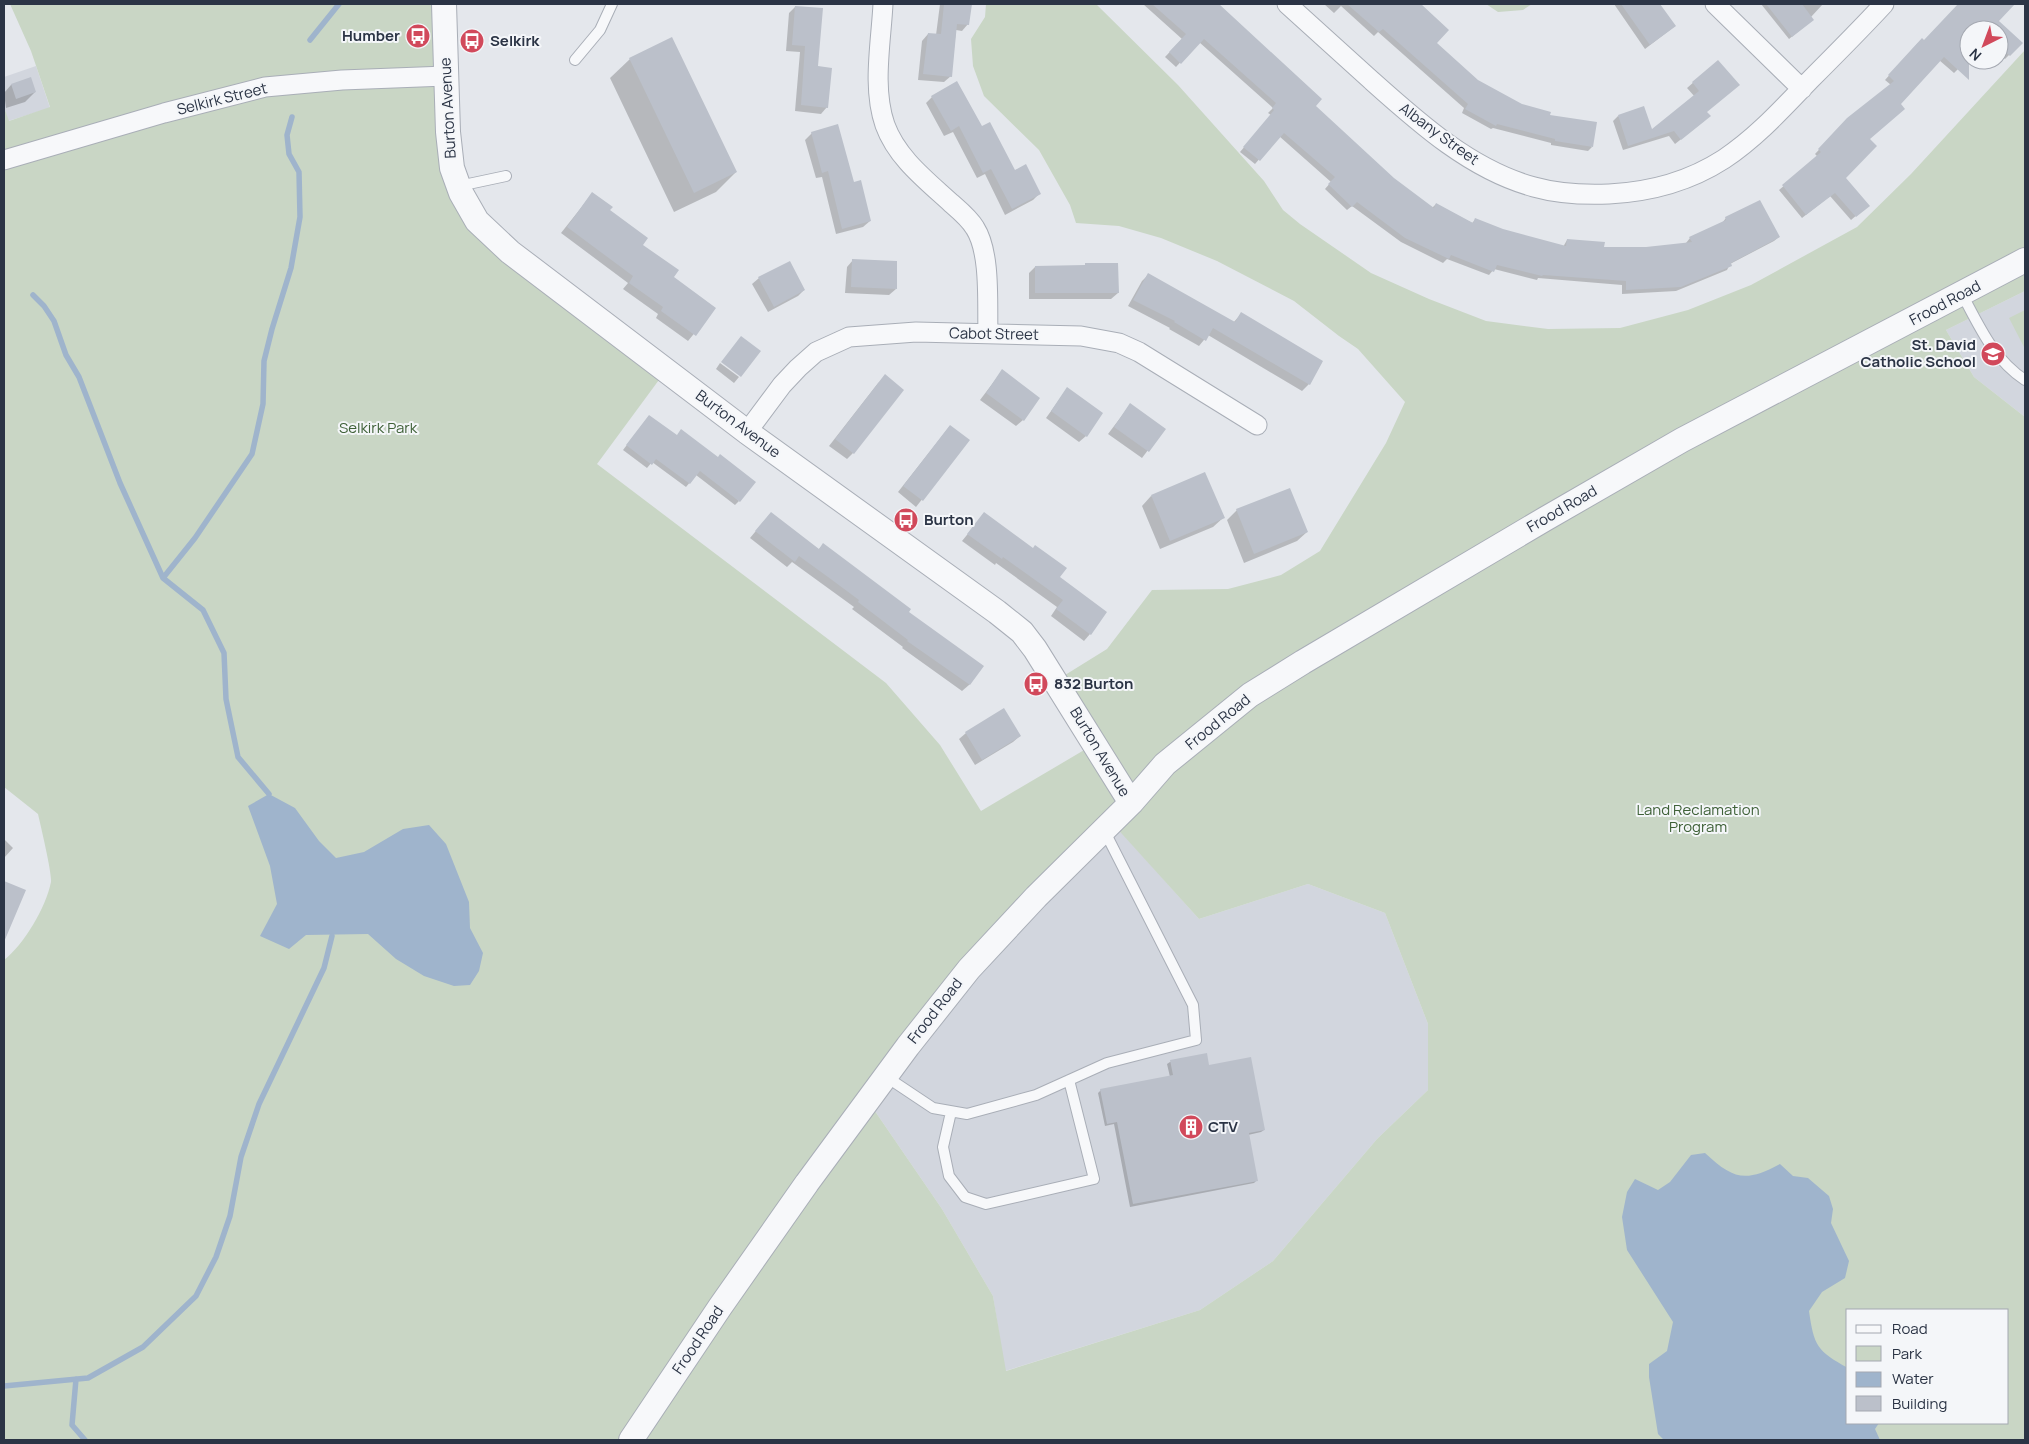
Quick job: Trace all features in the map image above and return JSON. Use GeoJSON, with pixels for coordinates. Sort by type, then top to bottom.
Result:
{"type":"FeatureCollection","features":[{"type":"Feature","properties":{"kind":"street","name":"Burton Avenue"},"geometry":{"type":"LineString","coordinates":[[444,4],[448,132],[452,168],[477,221],[510,252],[747,432],[1022,632],[1057,683],[1131,803]]}},
{"type":"Feature","properties":{"kind":"street"},"geometry":{"type":"LineString","coordinates":[[883,4],[878,77],[880,105],[885,125],[896,148],[904,159],[962,213],[975,228],[981,243],[987,276],[988,333]]}},
{"type":"Feature","properties":{"kind":"street","name":"Albany Street"},"geometry":{"type":"LineString","coordinates":[[1287,4],[1407,112],[1461,153],[1507,177],[1533,187],[1558,192],[1592,194],[1623,193],[1668,184],[1700,172],[1722,160],[1745,144],[1768,123],[1884,4]]}},
{"type":"Feature","properties":{"kind":"street"},"geometry":{"type":"LineString","coordinates":[[1715,4],[1802,88]]}},
{"type":"Feature","properties":{"kind":"street","name":"Selkirk Street"},"geometry":{"type":"LineString","coordinates":[[4,160],[164,113],[265,87],[342,80],[446,76]]}},
{"type":"Feature","properties":{"kind":"street","name":"Frood Road"},"geometry":{"type":"LineString","coordinates":[[631,1440],[780,1222],[885,1076],[969,969],[1036,897],[1131,803],[1165,764],[1250,696],[1303,662],[1682,440],[2025,260]]}},
{"type":"Feature","properties":{"kind":"street","name":"Cabot Street"},"geometry":{"type":"LineString","coordinates":[[747,432],[782,385],[816,352],[849,337],[876,334],[988,333],[1081,336],[1119,343],[1139,352],[1257,425]]}},
{"type":"Feature","properties":{"kind":"lane"},"geometry":{"type":"LineString","coordinates":[[575,60],[600,30],[612,4]]}},
{"type":"Feature","properties":{"kind":"lane"},"geometry":{"type":"LineString","coordinates":[[459,186],[506,176]]}},
{"type":"Feature","properties":{"kind":"lane"},"geometry":{"type":"LineString","coordinates":[[1962,294],[1988,343],[2012,371],[2025,380]]}},
{"type":"Feature","properties":{"kind":"lane"},"geometry":{"type":"LineString","coordinates":[[885,1076],[933,1108],[967,1114],[1036,1095],[1107,1063],[1196,1040],[1193,1005],[1104,830]]}},
{"type":"Feature","properties":{"kind":"lane"},"geometry":{"type":"LineString","coordinates":[[952,1112],[943,1146],[949,1176],[965,1197],[986,1204],[1094,1179],[1069,1080]]}},
{"type":"Feature","properties":{"kind":"shaded area"},"geometry":{"type":"Polygon","coordinates":[[[36,66],[50,108],[8,121],[4,107],[4,77],[36,66]]]}},
{"type":"Feature","properties":{"kind":"shaded area","name":"St. David Catholic School"},"geometry":{"type":"Polygon","coordinates":[[[2025,291],[2025,417],[1974,377],[1946,330],[2025,291]]]}},
{"type":"Feature","properties":{"kind":"shaded area"},"geometry":{"type":"Polygon","coordinates":[[[1113,823],[1199,919],[1308,884],[1385,913],[1428,1024],[1428,1090],[1377,1139],[1273,1261],[1200,1310],[1005,1371],[993,1296],[942,1209],[868,1101],[1113,823]]]}},
{"type":"Feature","properties":{"kind":"green space"},"geometry":{"type":"Polygon","coordinates":[[[10,4],[446,4],[449,132],[478,221],[667,369],[597,464],[886,683],[940,745],[981,811],[1096,743],[1057,680],[1107,649],[1152,590],[1228,589],[1281,575],[1320,551],[1386,443],[1405,402],[1358,349],[1294,301],[1217,261],[1161,238],[1119,226],[1076,223],[1070,205],[1039,150],[984,96],[973,66],[971,39],[985,17],[986,4],[1096,4],[1178,85],[1264,181],[1283,210],[1300,224],[1371,273],[1429,299],[1486,321],[1548,329],[1620,328],[1688,310],[1751,285],[1857,227],[1911,174],[2007,70],[2009,70],[2009,67],[2025,50],[2025,291],[1946,330],[1974,377],[2025,417],[2025,1440],[4,1440],[4,960],[19,945],[33,925],[44,903],[51,882],[38,814],[4,787],[4,107],[9,121],[50,107],[31,51],[10,4]],[[1113,824],[868,1101],[942,1209],[993,1296],[1006,1371],[1200,1310],[1273,1261],[1377,1139],[1428,1090],[1428,1024],[1385,913],[1308,884],[1199,919],[1113,824]]]}},
{"type":"Feature","properties":{"kind":"green space"},"geometry":{"type":"Polygon","coordinates":[[[1486,4],[1532,4],[1523,10],[1498,12],[1486,4]]]}},
{"type":"Feature","properties":{"kind":"green space"},"geometry":{"type":"Polygon","coordinates":[[[2025,310],[2025,349],[2009,318],[2025,310]]]}},
{"type":"Feature","properties":{"kind":"water"},"geometry":{"type":"Polygon","coordinates":[[[269,794],[295,808],[319,841],[336,858],[364,852],[403,829],[429,825],[446,844],[469,902],[470,928],[483,953],[479,971],[470,985],[454,986],[424,976],[396,959],[368,934],[306,935],[289,949],[260,936],[277,904],[270,866],[248,806],[269,794]]]}},
{"type":"Feature","properties":{"kind":"water"},"geometry":{"type":"Polygon","coordinates":[[[1705,1153],[1732,1173],[1748,1176],[1780,1164],[1793,1176],[1808,1178],[1829,1196],[1833,1209],[1831,1223],[1849,1261],[1845,1278],[1822,1292],[1809,1311],[1811,1323],[1815,1340],[1823,1352],[1846,1367],[1846,1424],[1878,1424],[1875,1429],[1880,1440],[1664,1440],[1658,1434],[1649,1377],[1649,1364],[1667,1351],[1673,1322],[1627,1250],[1622,1217],[1627,1192],[1635,1179],[1658,1190],[1670,1182],[1691,1155],[1705,1153]]]}},
{"type":"Feature","properties":{"kind":"building"},"geometry":{"type":"Polygon","coordinates":[[[944,4],[972,4],[969,25],[957,24],[952,77],[923,74],[928,33],[941,34],[944,4]]]}},
{"type":"Feature","properties":{"kind":"building"},"geometry":{"type":"Polygon","coordinates":[[[1152,4],[1219,4],[1322,99],[1316,106],[1394,178],[1434,208],[1436,203],[1473,223],[1475,218],[1503,229],[1566,246],[1567,239],[1605,242],[1604,247],[1646,247],[1692,242],[1689,237],[1726,220],[1725,217],[1760,200],[1780,237],[1731,263],[1732,266],[1681,287],[1626,290],[1626,281],[1542,276],[1497,265],[1494,272],[1451,255],[1449,259],[1405,238],[1357,202],[1352,207],[1328,184],[1335,177],[1284,133],[1260,161],[1243,147],[1274,110],[1272,108],[1276,103],[1204,39],[1181,64],[1169,52],[1186,34],[1152,4]]]}},
{"type":"Feature","properties":{"kind":"building"},"geometry":{"type":"Polygon","coordinates":[[[1347,4],[1421,4],[1449,30],[1437,43],[1478,80],[1522,104],[1551,112],[1550,115],[1597,122],[1593,147],[1555,141],[1555,139],[1497,124],[1496,126],[1465,109],[1468,104],[1383,29],[1379,32],[1347,4]]]}},
{"type":"Feature","properties":{"kind":"building"},"geometry":{"type":"Polygon","coordinates":[[[1621,4],[1660,4],[1676,26],[1650,45],[1621,4]]]}},
{"type":"Feature","properties":{"kind":"building"},"geometry":{"type":"Polygon","coordinates":[[[1766,4],[1802,4],[1814,20],[1792,37],[1766,4]]]}},
{"type":"Feature","properties":{"kind":"building"},"geometry":{"type":"Polygon","coordinates":[[[1958,4],[2015,4],[2000,20],[1959,20],[1959,70],[1969,70],[1969,80],[1944,57],[1901,104],[1905,109],[1870,139],[1877,146],[1846,178],[1870,206],[1856,217],[1835,193],[1806,215],[1782,185],[1821,152],[1818,149],[1847,118],[1894,81],[1888,75],[1922,38],[1924,40],[1958,4]]]}},
{"type":"Feature","properties":{"kind":"building"},"geometry":{"type":"Polygon","coordinates":[[[795,6],[823,8],[818,66],[832,68],[828,108],[801,105],[805,46],[792,45],[795,6]]]}},
{"type":"Feature","properties":{"kind":"building"},"geometry":{"type":"Polygon","coordinates":[[[2009,30],[2023,43],[2009,55],[2009,30]]]}},
{"type":"Feature","properties":{"kind":"building"},"geometry":{"type":"Polygon","coordinates":[[[672,37],[737,172],[694,193],[629,58],[672,37]]]}},
{"type":"Feature","properties":{"kind":"building"},"geometry":{"type":"Polygon","coordinates":[[[1718,60],[1740,85],[1707,112],[1711,116],[1681,140],[1674,131],[1628,146],[1618,115],[1644,106],[1652,129],[1699,91],[1692,82],[1718,60]]]}},
{"type":"Feature","properties":{"kind":"building"},"geometry":{"type":"Polygon","coordinates":[[[31,77],[36,92],[16,99],[11,84],[31,77]]]}},
{"type":"Feature","properties":{"kind":"building"},"geometry":{"type":"Polygon","coordinates":[[[957,81],[982,126],[990,122],[1015,170],[1026,164],[1041,194],[1012,209],[991,169],[983,173],[959,126],[951,131],[931,96],[957,81]]]}},
{"type":"Feature","properties":{"kind":"building"},"geometry":{"type":"Polygon","coordinates":[[[838,124],[854,182],[861,180],[871,221],[842,229],[828,171],[822,173],[811,132],[838,124]]]}},
{"type":"Feature","properties":{"kind":"building"},"geometry":{"type":"Polygon","coordinates":[[[592,192],[613,207],[610,210],[648,238],[643,245],[679,270],[674,277],[716,308],[696,336],[661,311],[663,307],[629,283],[633,276],[567,227],[592,192]]]}},
{"type":"Feature","properties":{"kind":"building"},"geometry":{"type":"Polygon","coordinates":[[[852,259],[897,261],[897,289],[851,287],[852,259]]]}},
{"type":"Feature","properties":{"kind":"building"},"geometry":{"type":"Polygon","coordinates":[[[790,261],[805,290],[774,307],[758,277],[790,261]]]}},
{"type":"Feature","properties":{"kind":"building"},"geometry":{"type":"Polygon","coordinates":[[[1085,263],[1118,263],[1119,293],[1035,293],[1035,266],[1085,265],[1085,263]]]}},
{"type":"Feature","properties":{"kind":"building"},"geometry":{"type":"Polygon","coordinates":[[[1148,273],[1235,322],[1241,312],[1323,361],[1310,385],[1213,328],[1206,341],[1175,321],[1133,300],[1148,273]]]}},
{"type":"Feature","properties":{"kind":"building"},"geometry":{"type":"Polygon","coordinates":[[[741,336],[761,351],[741,377],[721,362],[741,336]]]}},
{"type":"Feature","properties":{"kind":"building"},"geometry":{"type":"Polygon","coordinates":[[[1002,369],[1040,398],[1024,421],[986,393],[1002,369]]]}},
{"type":"Feature","properties":{"kind":"building"},"geometry":{"type":"Polygon","coordinates":[[[885,374],[904,390],[854,454],[835,439],[885,374]]]}},
{"type":"Feature","properties":{"kind":"building"},"geometry":{"type":"Polygon","coordinates":[[[1067,387],[1103,413],[1087,437],[1051,411],[1067,387]]]}},
{"type":"Feature","properties":{"kind":"building"},"geometry":{"type":"Polygon","coordinates":[[[1130,403],[1166,429],[1149,452],[1114,427],[1130,403]]]}},
{"type":"Feature","properties":{"kind":"building"},"geometry":{"type":"Polygon","coordinates":[[[649,415],[677,435],[681,429],[718,457],[720,454],[756,482],[740,502],[700,471],[690,484],[656,459],[652,465],[626,445],[649,415]]]}},
{"type":"Feature","properties":{"kind":"building"},"geometry":{"type":"Polygon","coordinates":[[[950,425],[970,440],[923,501],[903,486],[950,425]]]}},
{"type":"Feature","properties":{"kind":"building"},"geometry":{"type":"Polygon","coordinates":[[[1205,472],[1225,518],[1170,541],[1151,495],[1205,472]]]}},
{"type":"Feature","properties":{"kind":"building"},"geometry":{"type":"Polygon","coordinates":[[[1290,488],[1308,532],[1254,554],[1236,509],[1290,488]]]}},
{"type":"Feature","properties":{"kind":"building"},"geometry":{"type":"Polygon","coordinates":[[[771,512],[819,549],[823,543],[911,609],[909,612],[984,666],[970,685],[907,641],[858,602],[859,600],[799,556],[795,562],[755,531],[771,512]]]}},
{"type":"Feature","properties":{"kind":"building"},"geometry":{"type":"Polygon","coordinates":[[[984,512],[1033,548],[1035,545],[1067,568],[1060,577],[1107,612],[1091,635],[1056,609],[1063,600],[967,534],[984,512]]]}},
{"type":"Feature","properties":{"kind":"building"},"geometry":{"type":"Polygon","coordinates":[[[1004,708],[1021,736],[982,760],[965,732],[1004,708]]]}},
{"type":"Feature","properties":{"kind":"building"},"geometry":{"type":"Polygon","coordinates":[[[4,881],[26,890],[4,942],[4,881]]]}},
{"type":"Feature","properties":{"kind":"building","name":"CTV"},"geometry":{"type":"Polygon","coordinates":[[[1207,1053],[1209,1065],[1251,1057],[1265,1130],[1249,1133],[1258,1181],[1133,1204],[1117,1122],[1107,1124],[1100,1089],[1173,1075],[1170,1060],[1207,1053]]]}},
{"type":"Feature","properties":{"kind":"waterway"},"geometry":{"type":"LineString","coordinates":[[310,40],[339,4]]}},
{"type":"Feature","properties":{"kind":"waterway"},"geometry":{"type":"LineString","coordinates":[[163,578],[195,538],[252,454],[263,404],[264,361],[291,268],[300,217],[299,172],[289,154],[287,135],[292,117]]}},
{"type":"Feature","properties":{"kind":"waterway"},"geometry":{"type":"LineString","coordinates":[[33,295],[44,306],[54,321],[66,355],[79,377],[120,483],[163,578],[203,610],[224,653],[226,699],[238,757],[269,794]]}},
{"type":"Feature","properties":{"kind":"waterway"},"geometry":{"type":"LineString","coordinates":[[4,1386],[88,1378],[143,1347],[196,1296],[216,1257],[230,1216],[241,1157],[259,1104],[324,968],[332,936]]}},
{"type":"Feature","properties":{"kind":"waterway"},"geometry":{"type":"LineString","coordinates":[[76,1379],[72,1425],[85,1440]]}},
{"type":"Feature","properties":{"kind":"place","name":"Humber"},"geometry":{"type":"Point","coordinates":[418,36]}},
{"type":"Feature","properties":{"kind":"place","name":"Selkirk"},"geometry":{"type":"Point","coordinates":[472,41]}},
{"type":"Feature","properties":{"kind":"place","name":"St. David Catholic School"},"geometry":{"type":"Point","coordinates":[1993,354]}},
{"type":"Feature","properties":{"kind":"place","name":"Burton"},"geometry":{"type":"Point","coordinates":[906,520]}},
{"type":"Feature","properties":{"kind":"place","name":"832 Burton"},"geometry":{"type":"Point","coordinates":[1036,684]}},
{"type":"Feature","properties":{"kind":"place","name":"CTV"},"geometry":{"type":"Point","coordinates":[1191,1127]}},
{"type":"Feature","properties":{"kind":"park label","name":"Selkirk Park"},"geometry":{"type":"Point","coordinates":[378,428]}},
{"type":"Feature","properties":{"kind":"park label","name":"Land Reclamation Program"},"geometry":{"type":"Point","coordinates":[1698,818]}}]}
